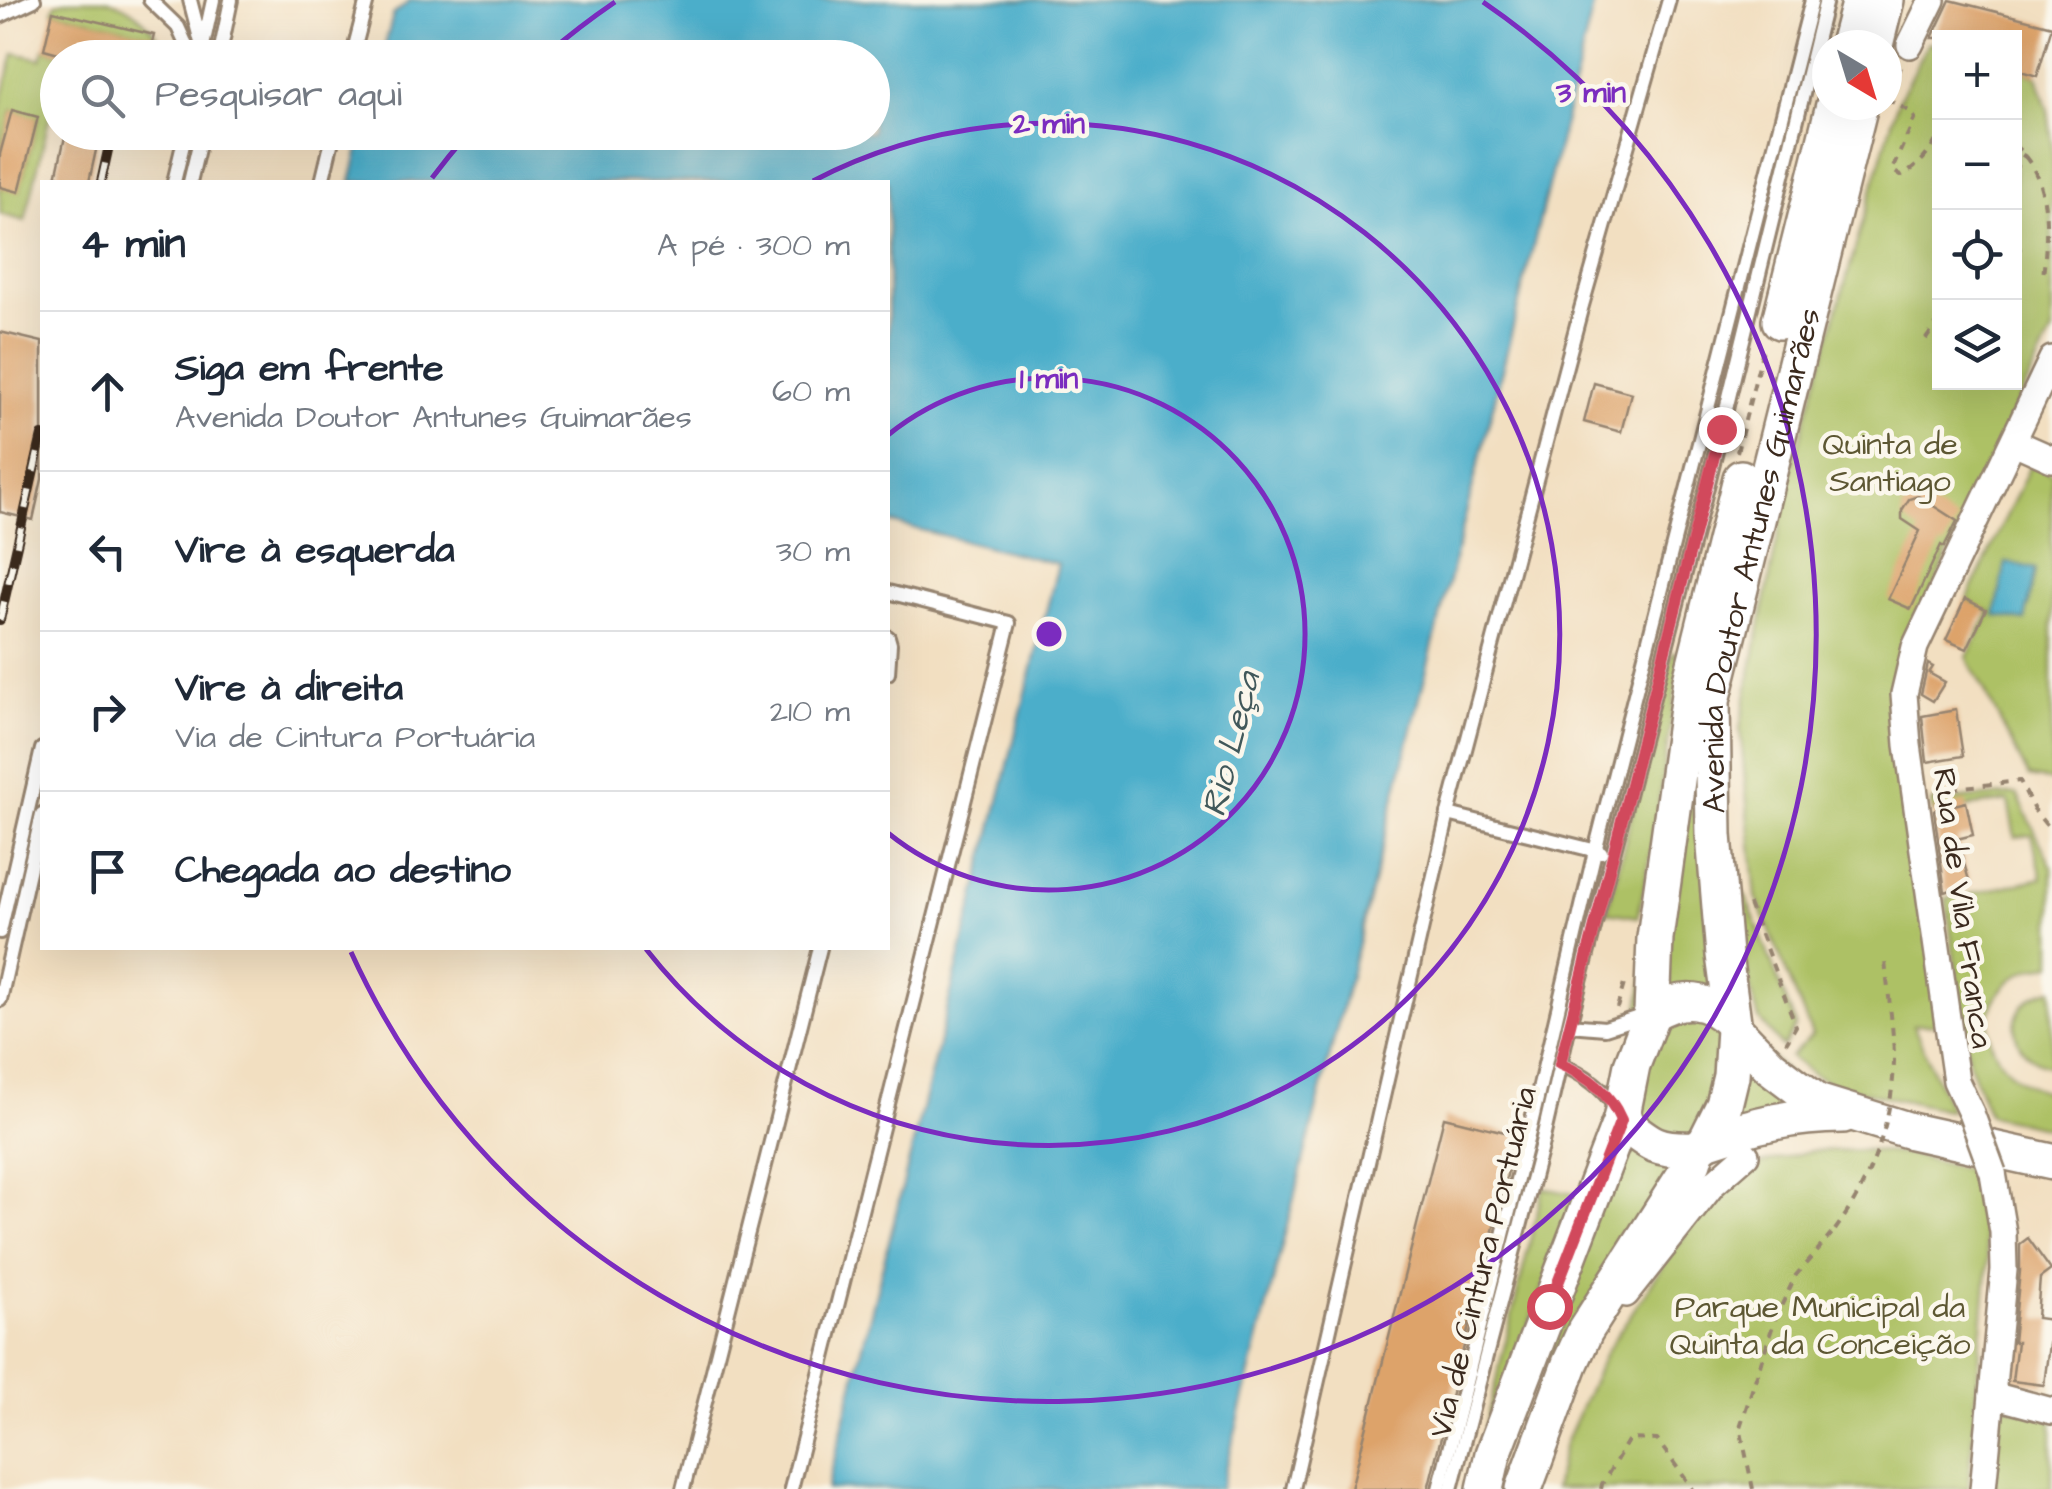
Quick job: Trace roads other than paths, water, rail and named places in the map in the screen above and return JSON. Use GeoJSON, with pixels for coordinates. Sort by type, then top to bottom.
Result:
{"type":"FeatureCollection","features":[{"type":"Feature","properties":{"kind":"main road"},"geometry":{"type":"LineString","coordinates":[[1852,30],[1860,0]]}},
{"type":"Feature","properties":{"kind":"main road"},"geometry":{"type":"LineString","coordinates":[[1879,30],[1886,0]]}},
{"type":"Feature","properties":{"kind":"main road","name":"Avenida Doutor Antunes Guimarães"},"geometry":{"type":"LineString","coordinates":[[1484,1489],[1493,1454],[1621,1120],[1632,1066],[1652,1012],[1655,938],[1691,680],[1830,120]]}},
{"type":"Feature","properties":{"kind":"main road","name":"Avenida Doutor Antunes Guimarães"},"geometry":{"type":"LineString","coordinates":[[1524,1489],[1586,1331],[1683,1178],[1724,1105],[1733,1025],[1714,834],[1712,701],[1856,120]]}},
{"type":"Feature","properties":{"kind":"main road"},"geometry":{"type":"LineString","coordinates":[[1652,1012],[1693,1001],[1720,1010],[1772,1067],[1817,1102],[1911,1131],[2052,1162]]}},
{"type":"Feature","properties":{"kind":"main road"},"geometry":{"type":"LineString","coordinates":[[1621,1120],[1666,1150],[1702,1145],[1755,1124],[1810,1115],[1854,1115]]}},
{"type":"Feature","properties":{"kind":"street"},"geometry":{"type":"LineString","coordinates":[[1910,45],[1932,0]]}},
{"type":"Feature","properties":{"kind":"street","name":"Rua de Vila Franca"},"geometry":{"type":"LineString","coordinates":[[1983,1489],[2004,1270],[2004,1232],[1993,1173],[1956,1081],[1904,694],[1915,647],[2052,359]]}},
{"type":"Feature","properties":{"kind":"street"},"geometry":{"type":"LineString","coordinates":[[2014,442],[2052,459]]}},
{"type":"Feature","properties":{"kind":"street"},"geometry":{"type":"LineString","coordinates":[[1540,1489],[1544,1466],[1574,1384],[1616,1306],[1688,1214],[1746,1155]]}},
{"type":"Feature","properties":{"kind":"street"},"geometry":{"type":"LineString","coordinates":[[1992,1395],[2052,1410]]}},
{"type":"Feature","properties":{"kind":"lane"},"geometry":{"type":"LineString","coordinates":[[0,16],[34,0]]}},
{"type":"Feature","properties":{"kind":"lane"},"geometry":{"type":"LineString","coordinates":[[150,0],[189,40]]}},
{"type":"Feature","properties":{"kind":"lane"},"geometry":{"type":"LineString","coordinates":[[190,0],[198,40]]}},
{"type":"Feature","properties":{"kind":"lane"},"geometry":{"type":"LineString","coordinates":[[203,40],[213,0]]}},
{"type":"Feature","properties":{"kind":"lane"},"geometry":{"type":"LineString","coordinates":[[223,40],[232,0]]}},
{"type":"Feature","properties":{"kind":"lane"},"geometry":{"type":"LineString","coordinates":[[356,40],[366,0]]}},
{"type":"Feature","properties":{"kind":"lane"},"geometry":{"type":"LineString","coordinates":[[1293,1489],[1448,814],[1580,309],[1669,0]]}},
{"type":"Feature","properties":{"kind":"lane","name":"Via de Cintura Portuária"},"geometry":{"type":"LineString","coordinates":[[1439,1489],[1595,851],[1812,0]]}},
{"type":"Feature","properties":{"kind":"lane","name":"Via de Cintura Portuária"},"geometry":{"type":"LineString","coordinates":[[1452,1489],[1826,0]]}},
{"type":"Feature","properties":{"kind":"lane"},"geometry":{"type":"LineString","coordinates":[[174,180],[182,150]]}},
{"type":"Feature","properties":{"kind":"lane"},"geometry":{"type":"LineString","coordinates":[[190,180],[198,150]]}},
{"type":"Feature","properties":{"kind":"lane"},"geometry":{"type":"LineString","coordinates":[[322,180],[330,150]]}},
{"type":"Feature","properties":{"kind":"lane"},"geometry":{"type":"LineString","coordinates":[[791,1489],[1009,623],[890,593]]}},
{"type":"Feature","properties":{"kind":"lane"},"geometry":{"type":"LineString","coordinates":[[0,932],[40,758]]}},
{"type":"Feature","properties":{"kind":"lane"},"geometry":{"type":"LineString","coordinates":[[1448,814],[1613,855]]}},
{"type":"Feature","properties":{"kind":"lane"},"geometry":{"type":"LineString","coordinates":[[0,1000],[40,823]]}},
{"type":"Feature","properties":{"kind":"lane"},"geometry":{"type":"LineString","coordinates":[[683,1489],[819,950]]}},
{"type":"Feature","properties":{"kind":"lane"},"geometry":{"type":"LineString","coordinates":[[1569,1025],[1606,1028],[1652,1012]]}},
{"type":"Feature","properties":{"kind":"lane"},"geometry":{"type":"LineString","coordinates":[[1560,1064],[1594,1083],[1613,1102],[1621,1120]]}},
{"type":"Feature","properties":{"kind":"water","name":"Rio Leça"},"geometry":{"type":"Polygon","coordinates":[[[411,0],[1595,0],[1221,1489],[827,1489],[1058,564],[890,522],[890,180],[351,180],[359,150],[890,150],[890,40],[386,40],[393,15],[411,0]]]}},
{"type":"Feature","properties":{"kind":"water"},"geometry":{"type":"Polygon","coordinates":[[[2006,562],[2036,569],[2025,621],[1995,616],[2006,562]]]}},
{"type":"Feature","properties":{"kind":"railway"},"geometry":{"type":"LineString","coordinates":[[101,180],[108,150]]}},
{"type":"Feature","properties":{"kind":"railway"},"geometry":{"type":"LineString","coordinates":[[0,620],[40,444]]}},
{"type":"Feature","properties":{"kind":"park label","name":"Quinta de Santiago"},"geometry":{"type":"Point","coordinates":[1890,462]}},
{"type":"Feature","properties":{"kind":"park label","name":"Parque Municipal da Quinta da Conceição"},"geometry":{"type":"Point","coordinates":[1820,1324]}}]}
